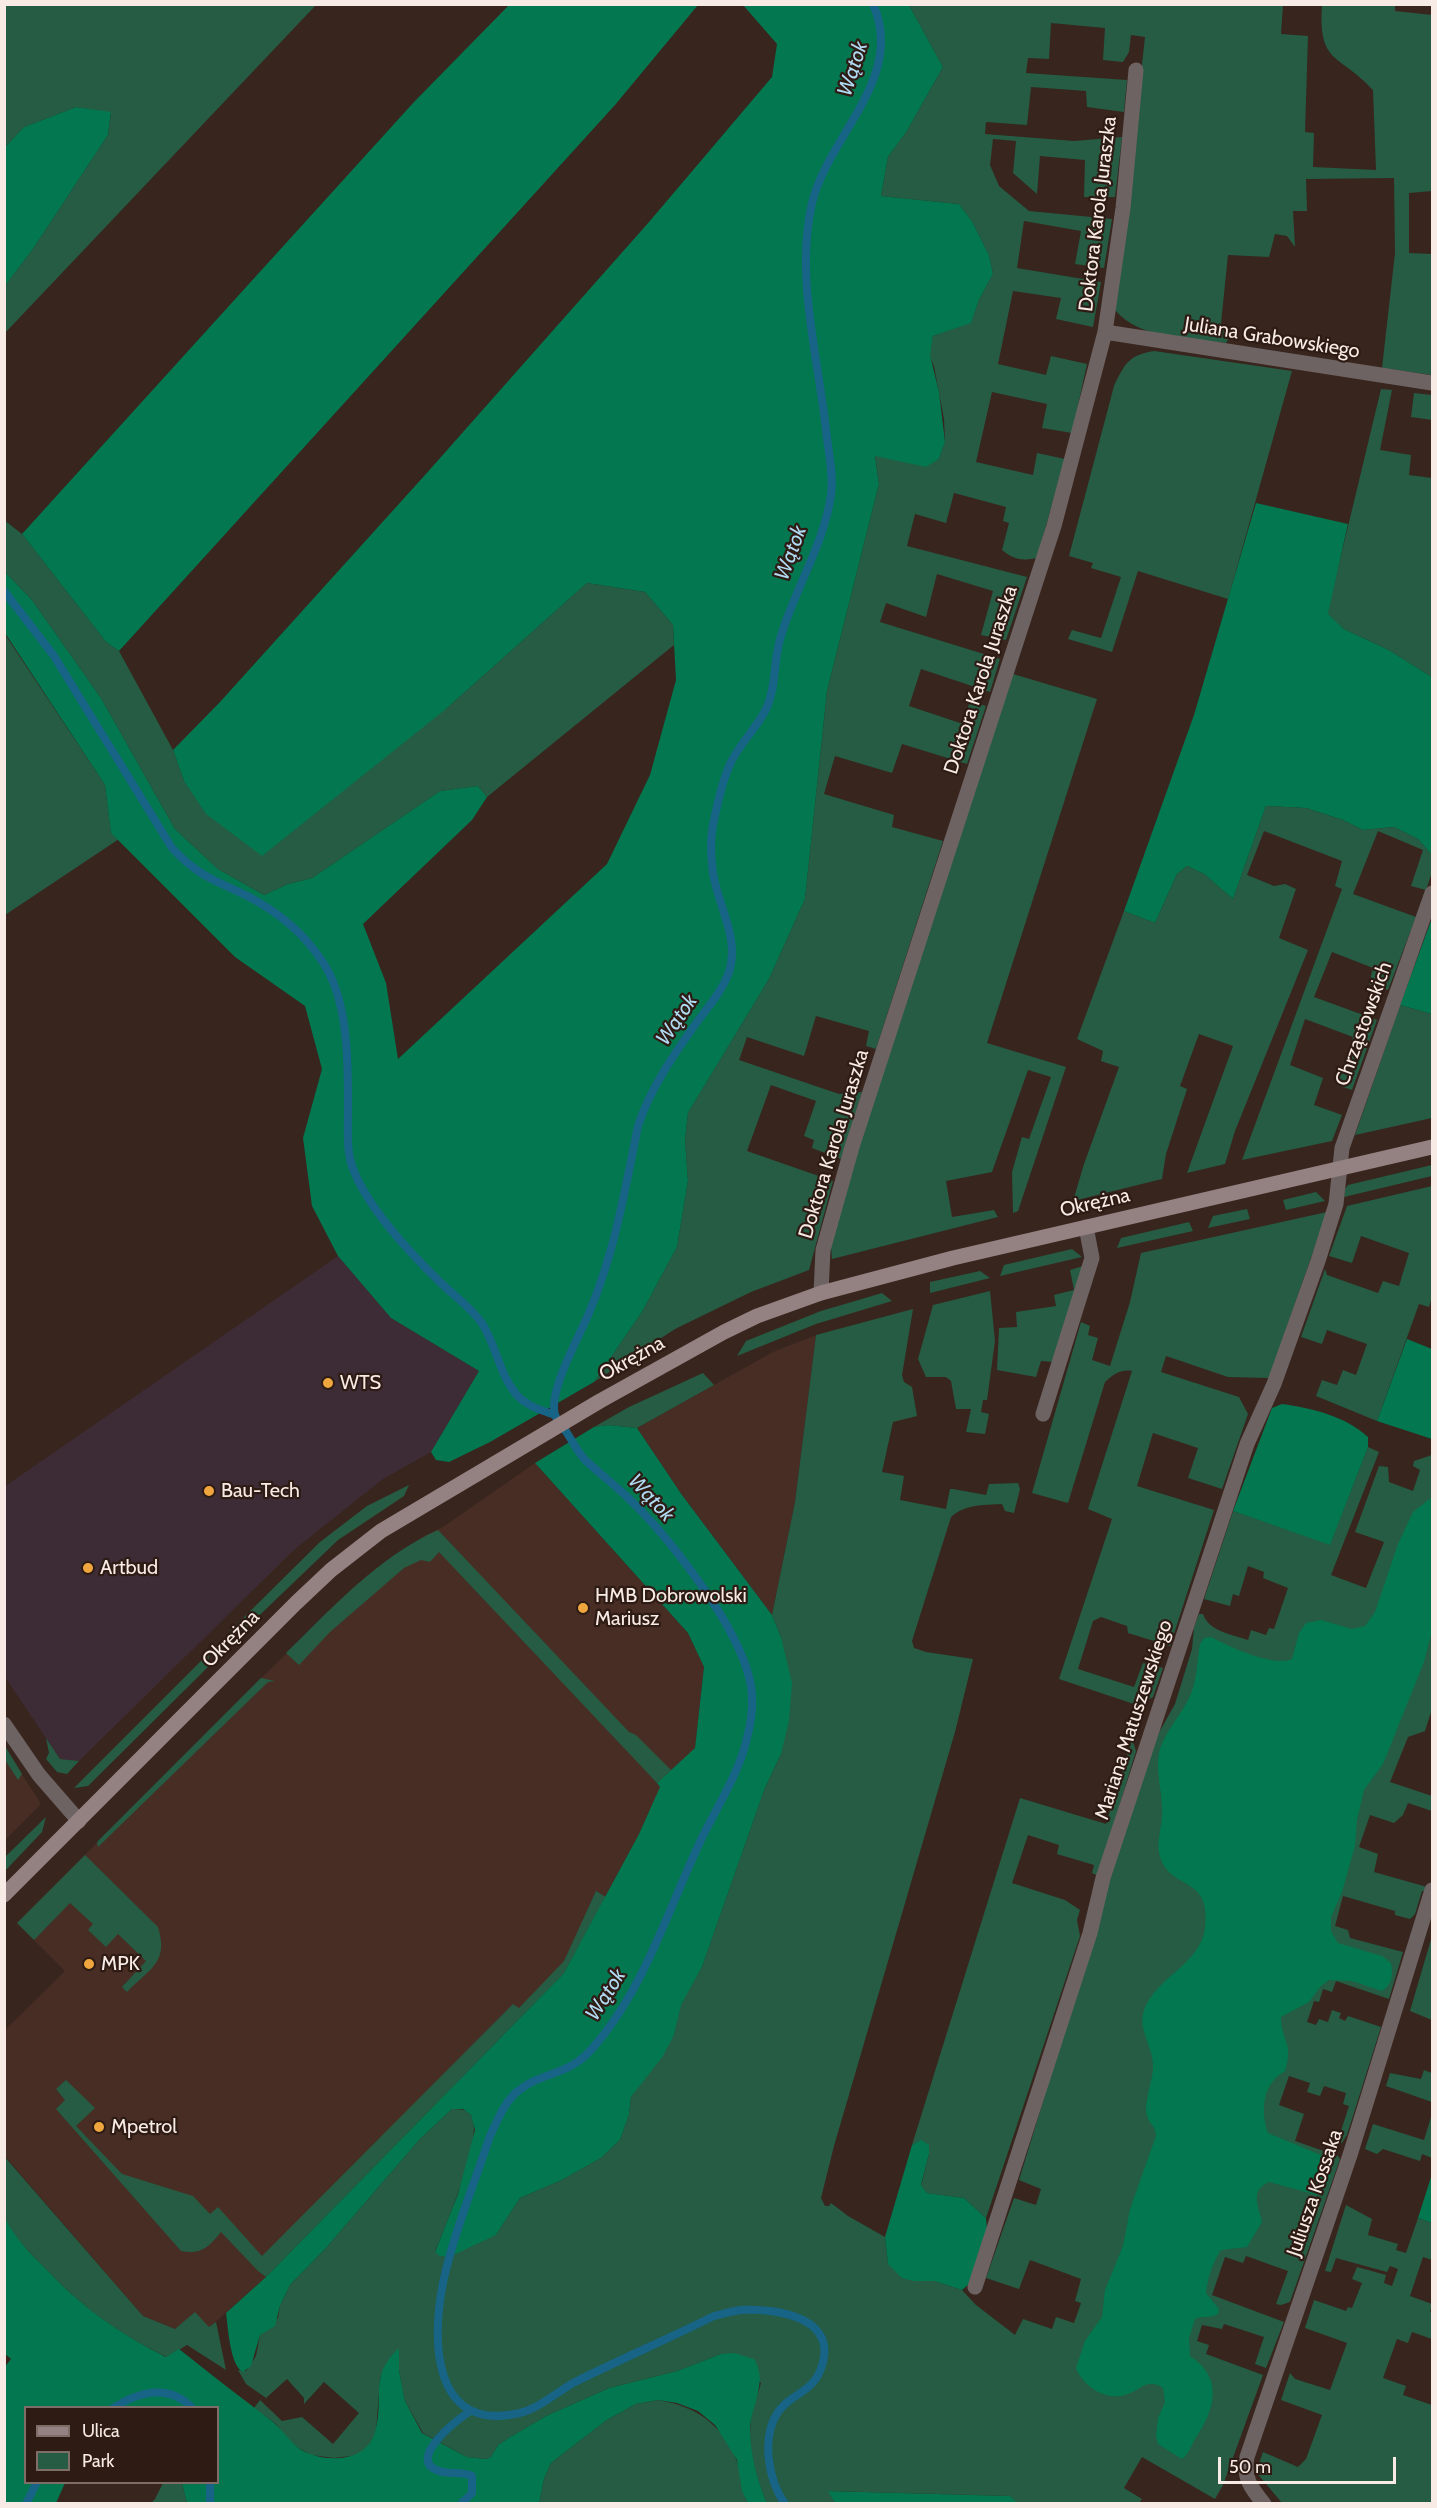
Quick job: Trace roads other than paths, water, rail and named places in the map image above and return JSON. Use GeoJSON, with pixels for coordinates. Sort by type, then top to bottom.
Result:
{"type":"FeatureCollection","features":[{"type":"Feature","properties":{"kind":"street","name":"Doktora Karola Juraszka"},"geometry":{"type":"LineString","coordinates":[[821,1293],[823,1250],[852,1148],[1054,526],[1105,332],[1122,208],[1136,70]]}},
{"type":"Feature","properties":{"kind":"street","name":"Juliana Grabowskiego"},"geometry":{"type":"LineString","coordinates":[[1105,332],[1432,383]]}},
{"type":"Feature","properties":{"kind":"street","name":"Chrząstowskich"},"geometry":{"type":"LineString","coordinates":[[1338,1169],[1342,1148],[1432,893]]}},
{"type":"Feature","properties":{"kind":"street","name":"Okrężna"},"geometry":{"type":"LineString","coordinates":[[4,1895],[331,1570],[381,1531],[600,1401],[724,1332],[757,1316],[821,1293],[953,1258],[1432,1147]]}},
{"type":"Feature","properties":{"kind":"street","name":"Mariana Matuszewskiego"},"geometry":{"type":"LineString","coordinates":[[975,2287],[1090,1933],[1103,1878],[1247,1444],[1274,1384],[1326,1239],[1336,1204],[1338,1169]]}},
{"type":"Feature","properties":{"kind":"street"},"geometry":{"type":"LineString","coordinates":[[1043,1414],[1092,1258],[1086,1227]]}},
{"type":"Feature","properties":{"kind":"street"},"geometry":{"type":"LineString","coordinates":[[4,1725],[39,1775],[79,1821]]}},
{"type":"Feature","properties":{"kind":"street","name":"Juliusza Kossaka"},"geometry":{"type":"LineString","coordinates":[[1264,2504],[1246,2479],[1247,2457],[1347,2164],[1432,1890]]}},
{"type":"Feature","properties":{"kind":"waterway","name":"Wątok"},"geometry":{"type":"LineString","coordinates":[[785,2504],[774,2483],[769,2458],[768,2446],[773,2422],[783,2406],[806,2389],[816,2378],[824,2353],[822,2339],[814,2328],[803,2320],[788,2314],[756,2310],[738,2310],[714,2316],[575,2382],[531,2409],[515,2414],[488,2415],[467,2408],[453,2395],[444,2376],[439,2354],[438,2330],[443,2283],[452,2246],[490,2136],[499,2118],[509,2100],[518,2091],[536,2080],[563,2070],[590,2051],[625,2004],[652,1951],[700,1842],[734,1776],[749,1728],[752,1701],[750,1681],[743,1659],[716,1608],[661,1533],[625,1495],[582,1457],[557,1419],[554,1407],[561,1375],[590,1311],[608,1260],[643,1112],[663,1072],[719,992],[729,972],[732,959],[730,934],[713,873],[712,831],[720,793],[731,762],[767,707],[774,681],[781,636],[816,549],[831,495],[832,479],[807,288],[807,231],[812,203],[821,178],[861,106],[880,57],[881,31],[873,4]]}},
{"type":"Feature","properties":{"kind":"waterway"},"geometry":{"type":"LineString","coordinates":[[4,591],[54,656],[172,848],[201,873],[272,911],[308,942],[322,961],[331,977],[342,1013],[348,1072],[348,1147],[353,1169],[360,1184],[380,1215],[404,1244],[479,1319],[510,1386],[516,1394],[529,1405],[555,1415]]}},
{"type":"Feature","properties":{"kind":"waterway"},"geometry":{"type":"LineString","coordinates":[[116,2406],[143,2394],[153,2393],[173,2395],[190,2406]]}},
{"type":"Feature","properties":{"kind":"waterway"},"geometry":{"type":"LineString","coordinates":[[461,2504],[472,2493],[472,2476],[439,2471],[430,2466],[428,2458],[430,2450],[445,2431],[469,2412]]}},
{"type":"Feature","properties":{"kind":"waterway"},"geometry":{"type":"LineString","coordinates":[[26,2504],[36,2484]]}},
{"type":"Feature","properties":{"kind":"waterway"},"geometry":{"type":"LineString","coordinates":[[210,2484],[210,2504]]}},
{"type":"Feature","properties":{"kind":"place","name":"WTS"},"geometry":{"type":"Point","coordinates":[328,1383]}},
{"type":"Feature","properties":{"kind":"place","name":"Bau-Tech"},"geometry":{"type":"Point","coordinates":[209,1491]}},
{"type":"Feature","properties":{"kind":"place","name":"Artbud"},"geometry":{"type":"Point","coordinates":[88,1568]}},
{"type":"Feature","properties":{"kind":"place","name":"HMB Dobrowolski Mariusz"},"geometry":{"type":"Point","coordinates":[583,1608]}},
{"type":"Feature","properties":{"kind":"place","name":"MPK"},"geometry":{"type":"Point","coordinates":[89,1964]}},
{"type":"Feature","properties":{"kind":"place","name":"Mpetrol"},"geometry":{"type":"Point","coordinates":[99,2127]}}]}
